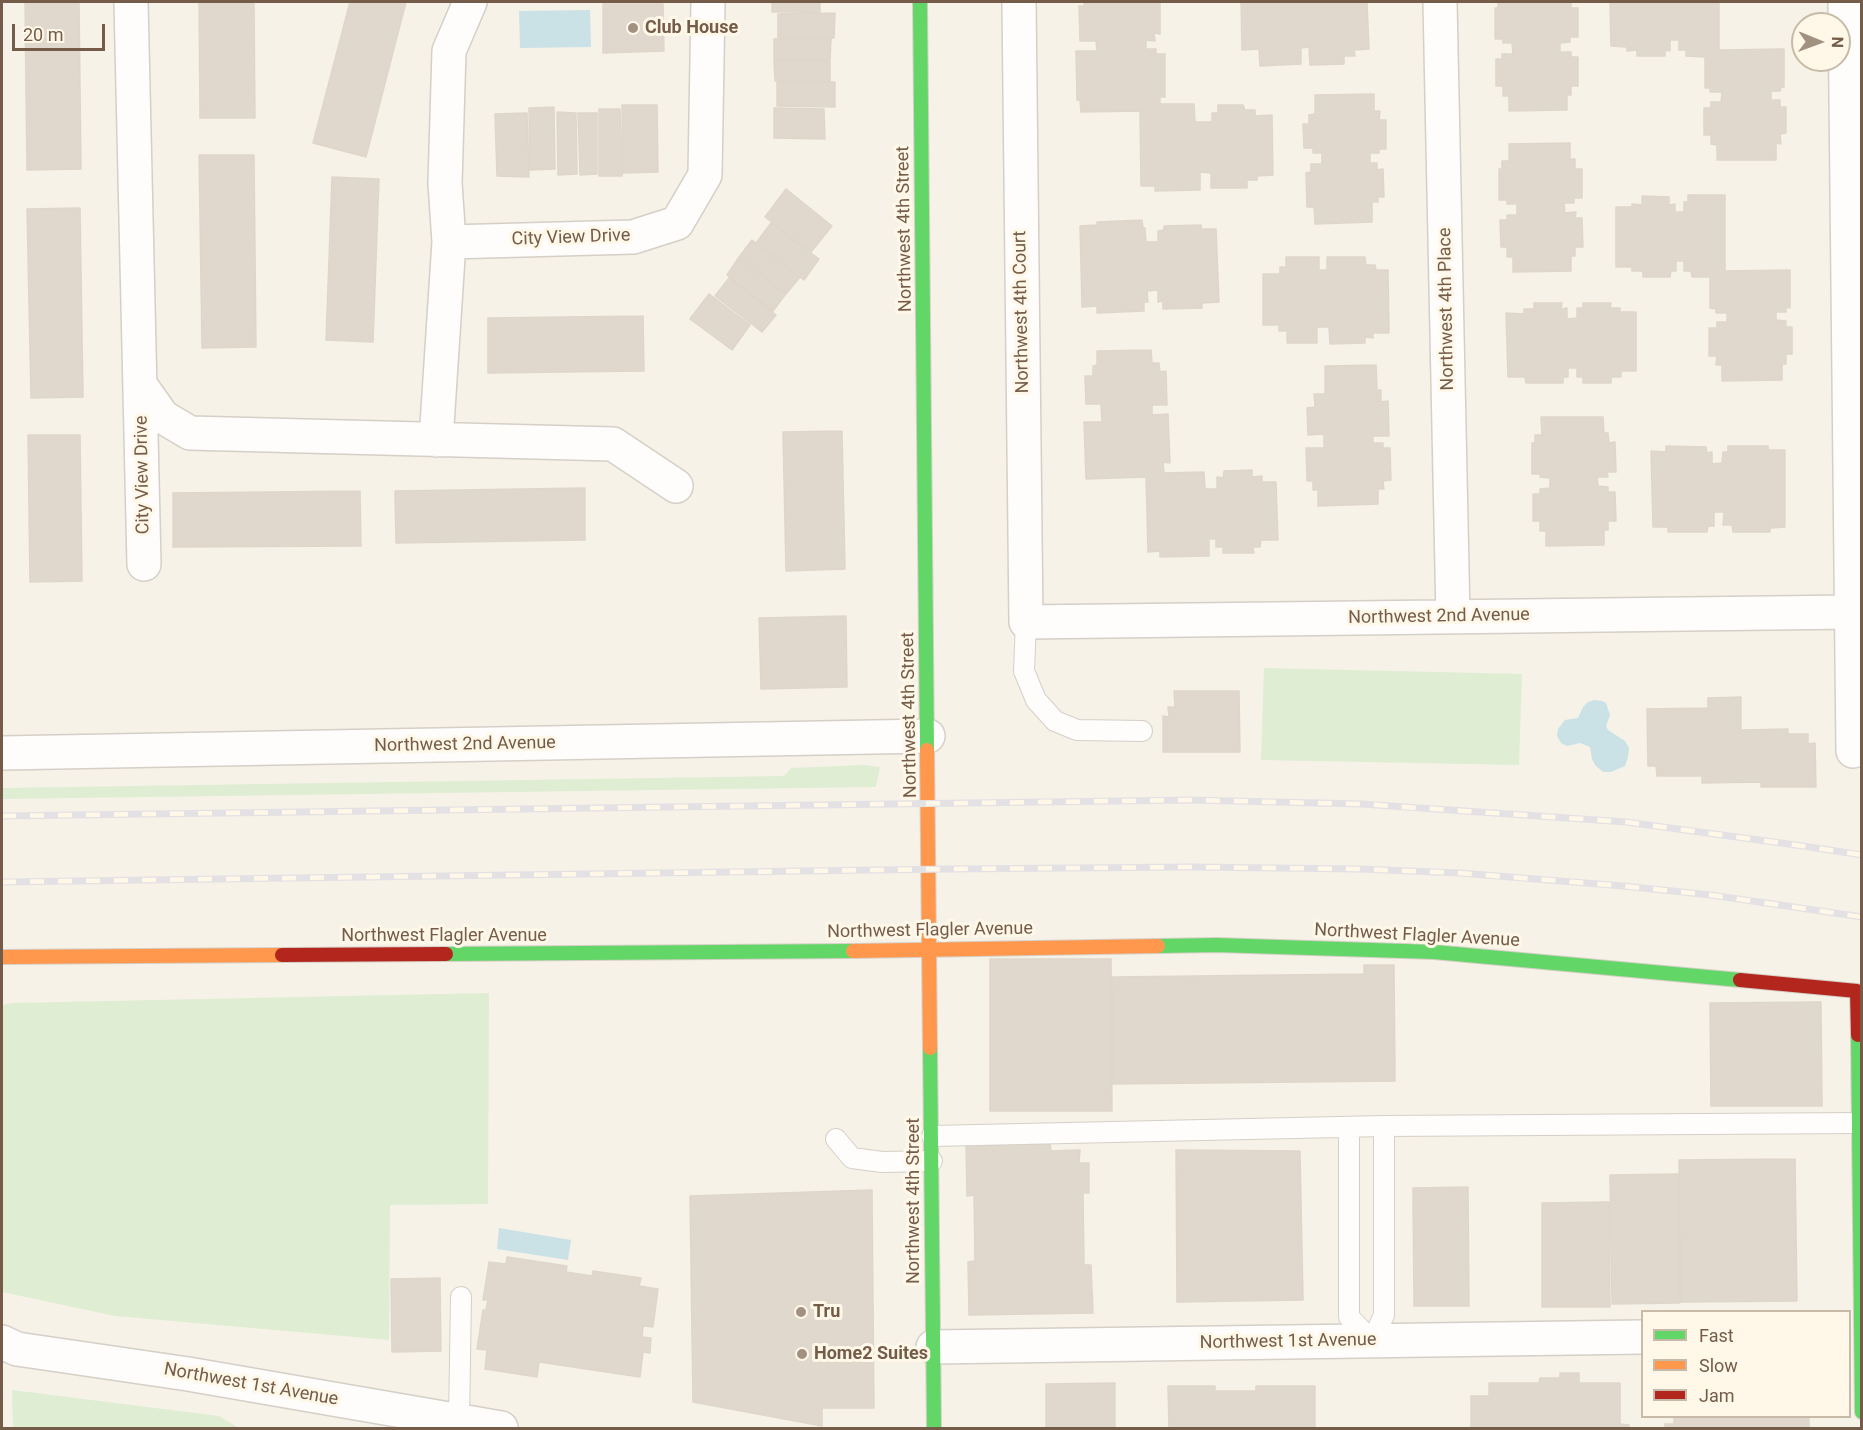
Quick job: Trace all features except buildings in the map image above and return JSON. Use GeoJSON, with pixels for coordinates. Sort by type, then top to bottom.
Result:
{"type":"FeatureCollection","features":[{"type":"Feature","properties":{"kind":"street","name":"City View Drive"},"geometry":{"type":"LineString","coordinates":[[131,2],[144,564]]}},
{"type":"Feature","properties":{"kind":"street"},"geometry":{"type":"LineString","coordinates":[[436,441],[449,242],[445,183],[449,51],[470,2]]}},
{"type":"Feature","properties":{"kind":"street","name":"City View Drive"},"geometry":{"type":"LineString","coordinates":[[449,242],[633,237],[677,223],[705,175],[708,2]]}},
{"type":"Feature","properties":{"kind":"street","name":"Northwest 4th Street"},"geometry":{"type":"LineString","coordinates":[[920,2],[934,1428]]}},
{"type":"Feature","properties":{"kind":"street","name":"Northwest 4th Court"},"geometry":{"type":"LineString","coordinates":[[1019,2],[1026,622]]}},
{"type":"Feature","properties":{"kind":"street","name":"Northwest 4th Place"},"geometry":{"type":"LineString","coordinates":[[1440,2],[1453,617]]}},
{"type":"Feature","properties":{"kind":"street"},"geometry":{"type":"LineString","coordinates":[[1845,2],[1856,511],[1852,612],[1853,751]]}},
{"type":"Feature","properties":{"kind":"street","name":"City View Drive"},"geometry":{"type":"LineString","coordinates":[[141,386],[163,417],[190,433],[613,444],[676,486]]}},
{"type":"Feature","properties":{"kind":"street","name":"Northwest 2nd Avenue"},"geometry":{"type":"LineString","coordinates":[[1026,622],[1852,612]]}},
{"type":"Feature","properties":{"kind":"street","name":"Northwest 2nd Avenue"},"geometry":{"type":"LineString","coordinates":[[2,753],[928,736]]}},
{"type":"Feature","properties":{"kind":"street","name":"Northwest Flagler Avenue"},"geometry":{"type":"LineString","coordinates":[[2,957],[873,951],[1217,945],[1434,952],[1857,991],[1860,1123]]}},
{"type":"Feature","properties":{"kind":"street"},"geometry":{"type":"LineString","coordinates":[[1860,1123],[1857,1334],[1862,1412]]}},
{"type":"Feature","properties":{"kind":"street","name":"Northwest 1st Avenue"},"geometry":{"type":"LineString","coordinates":[[933,1347],[1641,1337]]}},
{"type":"Feature","properties":{"kind":"street","name":"Northwest 1st Avenue"},"geometry":{"type":"LineString","coordinates":[[2,1342],[17,1349],[188,1374],[501,1428]]}},
{"type":"Feature","properties":{"kind":"lane"},"geometry":{"type":"LineString","coordinates":[[1026,622],[1024,671],[1036,700],[1054,721],[1077,730],[1142,730]]}},
{"type":"Feature","properties":{"kind":"lane"},"geometry":{"type":"LineString","coordinates":[[932,1137],[1349,1126],[1860,1123]]}},
{"type":"Feature","properties":{"kind":"lane"},"geometry":{"type":"LineString","coordinates":[[1349,1126],[1349,1317],[1372,1341],[1384,1315],[1384,1126]]}},
{"type":"Feature","properties":{"kind":"lane"},"geometry":{"type":"LineString","coordinates":[[836,1139],[852,1158],[882,1162],[932,1161]]}},
{"type":"Feature","properties":{"kind":"lane"},"geometry":{"type":"LineString","coordinates":[[459,1422],[461,1297]]}},
{"type":"Feature","properties":{"kind":"green space"},"geometry":{"type":"Polygon","coordinates":[[[1264,668],[1522,674],[1519,765],[1261,760],[1264,668]]]}},
{"type":"Feature","properties":{"kind":"green space"},"geometry":{"type":"Polygon","coordinates":[[[864,765],[880,767],[876,787],[2,799],[2,788],[784,776],[791,768],[864,765]]]}},
{"type":"Feature","properties":{"kind":"green space"},"geometry":{"type":"Polygon","coordinates":[[[489,993],[488,1204],[390,1205],[389,1340],[115,1316],[2,1292],[2,1005],[489,993]]]}},
{"type":"Feature","properties":{"kind":"green space"},"geometry":{"type":"Polygon","coordinates":[[[12,1390],[219,1416],[239,1428],[13,1428],[12,1390]]]}},
{"type":"Feature","properties":{"kind":"water"},"geometry":{"type":"Polygon","coordinates":[[[590,10],[591,47],[520,48],[519,11],[590,10]]]}},
{"type":"Feature","properties":{"kind":"water"},"geometry":{"type":"Polygon","coordinates":[[[1594,700],[1606,703],[1610,715],[1606,726],[1608,730],[1625,741],[1629,748],[1625,766],[1611,772],[1603,772],[1595,765],[1590,747],[1580,743],[1567,746],[1561,743],[1557,736],[1558,729],[1565,720],[1578,718],[1583,707],[1594,700]]]}},
{"type":"Feature","properties":{"kind":"water"},"geometry":{"type":"Polygon","coordinates":[[[499,1228],[571,1240],[568,1260],[497,1249],[499,1228]]]}},
{"type":"Feature","properties":{"kind":"railway"},"geometry":{"type":"LineString","coordinates":[[2,816],[1190,800],[1362,804],[1626,822],[1862,855]]}},
{"type":"Feature","properties":{"kind":"railway"},"geometry":{"type":"LineString","coordinates":[[2,882],[950,869],[1191,867],[1359,869],[1460,873],[1623,886],[1711,895],[1862,917]]}},
{"type":"Feature","properties":{"kind":"traffic: fast"},"geometry":{"type":"LineString","coordinates":[[920,2],[927,750]]}},
{"type":"Feature","properties":{"kind":"traffic: fast"},"geometry":{"type":"LineString","coordinates":[[1158,946],[1217,945],[1434,952],[1740,980]]}},
{"type":"Feature","properties":{"kind":"traffic: fast"},"geometry":{"type":"LineString","coordinates":[[446,954],[853,951]]}},
{"type":"Feature","properties":{"kind":"traffic: fast"},"geometry":{"type":"LineString","coordinates":[[1858,1035],[1862,1412]]}},
{"type":"Feature","properties":{"kind":"traffic: fast"},"geometry":{"type":"LineString","coordinates":[[930,1048],[934,1428]]}},
{"type":"Feature","properties":{"kind":"traffic: slow"},"geometry":{"type":"LineString","coordinates":[[927,750],[930,1048]]}},
{"type":"Feature","properties":{"kind":"traffic: slow"},"geometry":{"type":"LineString","coordinates":[[853,951],[1158,946]]}},
{"type":"Feature","properties":{"kind":"traffic: slow"},"geometry":{"type":"LineString","coordinates":[[2,957],[282,955]]}},
{"type":"Feature","properties":{"kind":"traffic: jam"},"geometry":{"type":"LineString","coordinates":[[282,955],[446,954]]}},
{"type":"Feature","properties":{"kind":"traffic: jam"},"geometry":{"type":"LineString","coordinates":[[1740,980],[1857,991],[1858,1035]]}},
{"type":"Feature","properties":{"kind":"place","name":"Club House"},"geometry":{"type":"Point","coordinates":[633,28]}},
{"type":"Feature","properties":{"kind":"place","name":"Tru"},"geometry":{"type":"Point","coordinates":[801,1312]}},
{"type":"Feature","properties":{"kind":"place","name":"Home2 Suites"},"geometry":{"type":"Point","coordinates":[802,1354]}}]}
